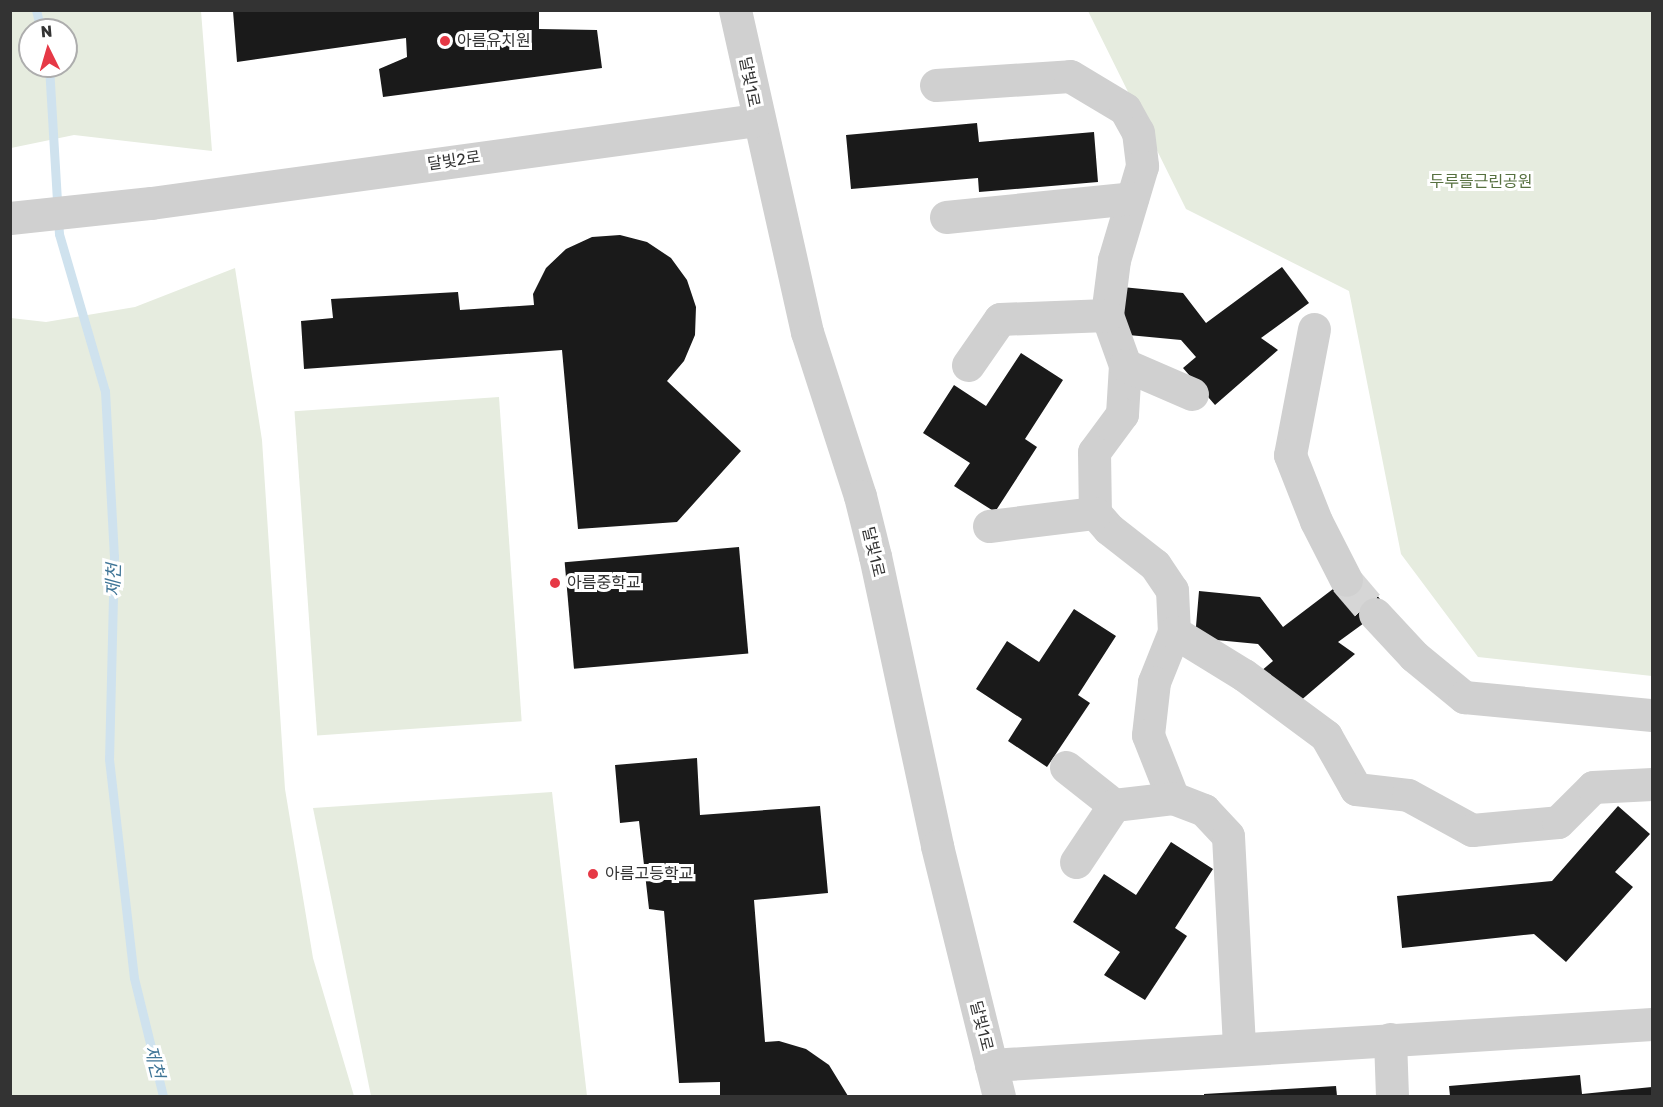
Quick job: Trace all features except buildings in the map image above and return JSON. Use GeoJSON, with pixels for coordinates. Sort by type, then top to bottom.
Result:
{"type":"FeatureCollection","features":[{"type":"Feature","properties":{"kind":"street","name":"달빛1로"},"geometry":{"type":"LineString","coordinates":[[735,10],[757,120],[807,332],[865,516],[937,846],[999,1096]]}},
{"type":"Feature","properties":{"kind":"street"},"geometry":{"type":"LineString","coordinates":[[936,85],[1070,76],[1125,109],[1138,132],[1142,166],[1114,260],[1107,315],[1125,365],[1122,414],[1094,452],[1095,513],[1109,529],[1155,565],[1172,590],[1174,633],[1154,682],[1148,735],[1173,798]]}},
{"type":"Feature","properties":{"kind":"street","name":"달빛2로"},"geometry":{"type":"LineString","coordinates":[[10,219],[151,203],[757,120]]}},
{"type":"Feature","properties":{"kind":"street"},"geometry":{"type":"LineString","coordinates":[[946,217],[1132,198]]}},
{"type":"Feature","properties":{"kind":"street"},"geometry":{"type":"LineString","coordinates":[[968,365],[1000,319],[1107,315]]}},
{"type":"Feature","properties":{"kind":"street"},"geometry":{"type":"LineString","coordinates":[[1314,329],[1290,455],[1316,521],[1346,580]]}},
{"type":"Feature","properties":{"kind":"street"},"geometry":{"type":"LineString","coordinates":[[1125,365],[1192,394]]}},
{"type":"Feature","properties":{"kind":"street"},"geometry":{"type":"LineString","coordinates":[[989,526],[1095,513]]}},
{"type":"Feature","properties":{"kind":"street"},"geometry":{"type":"LineString","coordinates":[[1375,614],[1414,656],[1464,697],[1653,716]]}},
{"type":"Feature","properties":{"kind":"street"},"geometry":{"type":"LineString","coordinates":[[1174,633],[1244,675],[1326,736],[1356,789],[1408,795],[1472,830],[1558,822],[1593,787],[1653,784]]}},
{"type":"Feature","properties":{"kind":"street"},"geometry":{"type":"LineString","coordinates":[[1066,767],[1114,805],[1173,798],[1204,810],[1228,836],[1239,1049]]}},
{"type":"Feature","properties":{"kind":"street"},"geometry":{"type":"LineString","coordinates":[[1076,862],[1114,805]]}},
{"type":"Feature","properties":{"kind":"street"},"geometry":{"type":"LineString","coordinates":[[991,1065],[1653,1024]]}},
{"type":"Feature","properties":{"kind":"street"},"geometry":{"type":"LineString","coordinates":[[1390,1040],[1392,1096]]}},
{"type":"Feature","properties":{"kind":"green space"},"geometry":{"type":"Polygon","coordinates":[[[11,10],[201,11],[212,151],[74,135],[11,148],[11,10]]]}},
{"type":"Feature","properties":{"kind":"green space","name":"두루뜰근린공원"},"geometry":{"type":"Polygon","coordinates":[[[1088,11],[1652,11],[1652,676],[1478,657],[1401,554],[1349,291],[1186,209],[1088,11]]]}},
{"type":"Feature","properties":{"kind":"green space"},"geometry":{"type":"Polygon","coordinates":[[[235,268],[262,440],[285,789],[313,958],[354,1096],[11,1096],[11,318],[46,322],[135,307],[235,268]]]}},
{"type":"Feature","properties":{"kind":"green space"},"geometry":{"type":"Polygon","coordinates":[[[499,397],[522,721],[317,736],[294,411],[499,397]]]}},
{"type":"Feature","properties":{"kind":"green space"},"geometry":{"type":"Polygon","coordinates":[[[552,792],[587,1096],[371,1096],[313,808],[552,792]]]}},
{"type":"Feature","properties":{"kind":"waterway","name":"제천"},"geometry":{"type":"LineString","coordinates":[[36,10],[38,18]]}},
{"type":"Feature","properties":{"kind":"waterway","name":"제천"},"geometry":{"type":"LineString","coordinates":[[50,78],[59,234],[105,391],[114,556],[109,759],[134,978],[163,1096]]}},
{"type":"Feature","properties":{"kind":"tunnel"},"geometry":{"type":"LineString","coordinates":[[1346,580],[1375,614]]}},
{"type":"Feature","properties":{"kind":"place","name":"아름유치원"},"geometry":{"type":"Point","coordinates":[445,41]}},
{"type":"Feature","properties":{"kind":"place","name":"아름중학교"},"geometry":{"type":"Point","coordinates":[555,583]}},
{"type":"Feature","properties":{"kind":"place","name":"아름고등학교"},"geometry":{"type":"Point","coordinates":[593,874]}}]}
